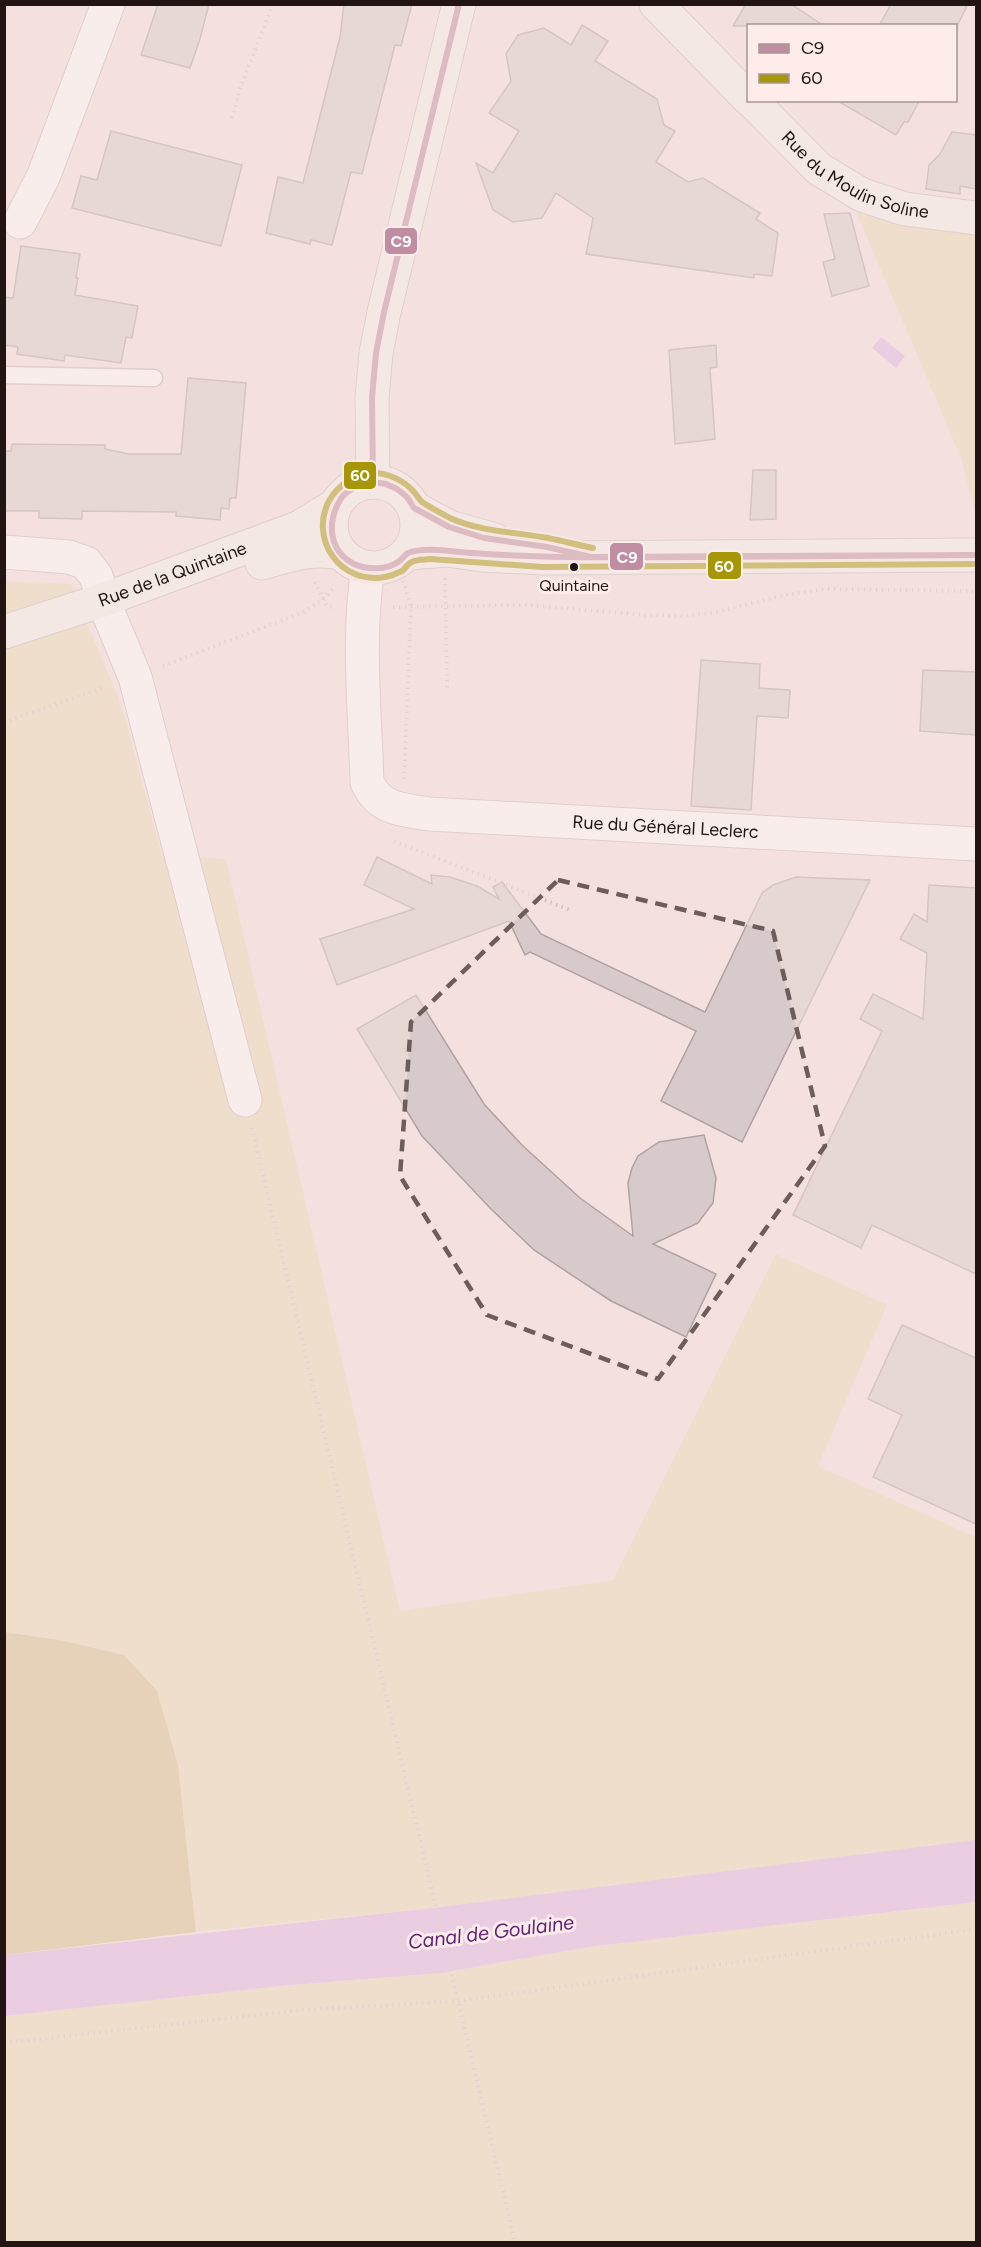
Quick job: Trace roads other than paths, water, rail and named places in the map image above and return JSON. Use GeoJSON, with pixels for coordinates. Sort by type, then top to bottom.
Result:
{"type":"FeatureCollection","features":[{"type":"Feature","properties":{"kind":"street"},"geometry":{"type":"LineString","coordinates":[[20,222],[44,175],[108,4]]}},
{"type":"Feature","properties":{"kind":"street"},"geometry":{"type":"LineString","coordinates":[[373,482],[372,398],[380,332],[459,4]]}},
{"type":"Feature","properties":{"kind":"street","name":"Rue du Moulin Soline"},"geometry":{"type":"LineString","coordinates":[[656,4],[747,96]]}},
{"type":"Feature","properties":{"kind":"street","name":"Rue du Moulin Soline"},"geometry":{"type":"LineString","coordinates":[[753,102],[819,169],[862,195],[904,208],[976,218]]}},
{"type":"Feature","properties":{"kind":"street"},"geometry":{"type":"LineString","coordinates":[[373,482],[386,484],[407,497],[414,508],[417,519],[417,531],[378,559],[332,535],[331,525],[336,505],[351,489],[373,482]]}},
{"type":"Feature","properties":{"kind":"street","name":"Rue de la Quintaine"},"geometry":{"type":"LineString","coordinates":[[4,650],[298,528],[336,505]]}},
{"type":"Feature","properties":{"kind":"street","name":"Rue de la Quintaine"},"geometry":{"type":"LineString","coordinates":[[414,508],[449,526],[484,538],[547,547],[591,557]]}},
{"type":"Feature","properties":{"kind":"street","name":"Rue de la Quintaine"},"geometry":{"type":"LineString","coordinates":[[4,632],[106,607],[301,551],[323,549],[378,559],[447,550],[481,555],[542,558],[976,555]]}},
{"type":"Feature","properties":{"kind":"street"},"geometry":{"type":"LineString","coordinates":[[4,552],[69,556],[86,563],[96,576],[106,607],[135,677],[245,1100]]}},
{"type":"Feature","properties":{"kind":"street","name":"Rue du Général Leclerc"},"geometry":{"type":"LineString","coordinates":[[378,559],[365,607],[362,661],[367,782],[372,794],[382,802],[402,810],[429,814],[976,844]]}},
{"type":"Feature","properties":{"kind":"lane"},"geometry":{"type":"LineString","coordinates":[[4,375],[154,378]]}},
{"type":"Feature","properties":{"kind":"water"},"geometry":{"type":"Polygon","coordinates":[[[881,337],[905,356],[896,368],[872,348],[881,337]]]}},
{"type":"Feature","properties":{"kind":"water","name":"Canal de Goulaine"},"geometry":{"type":"Polygon","coordinates":[[[976,1840],[976,1902],[588,1947],[441,1973],[291,1985],[5,2016],[5,1955],[423,1909],[976,1840]]]}},
{"type":"Feature","properties":{"kind":"place","name":"Quintaine"},"geometry":{"type":"Point","coordinates":[574,567]}}]}
